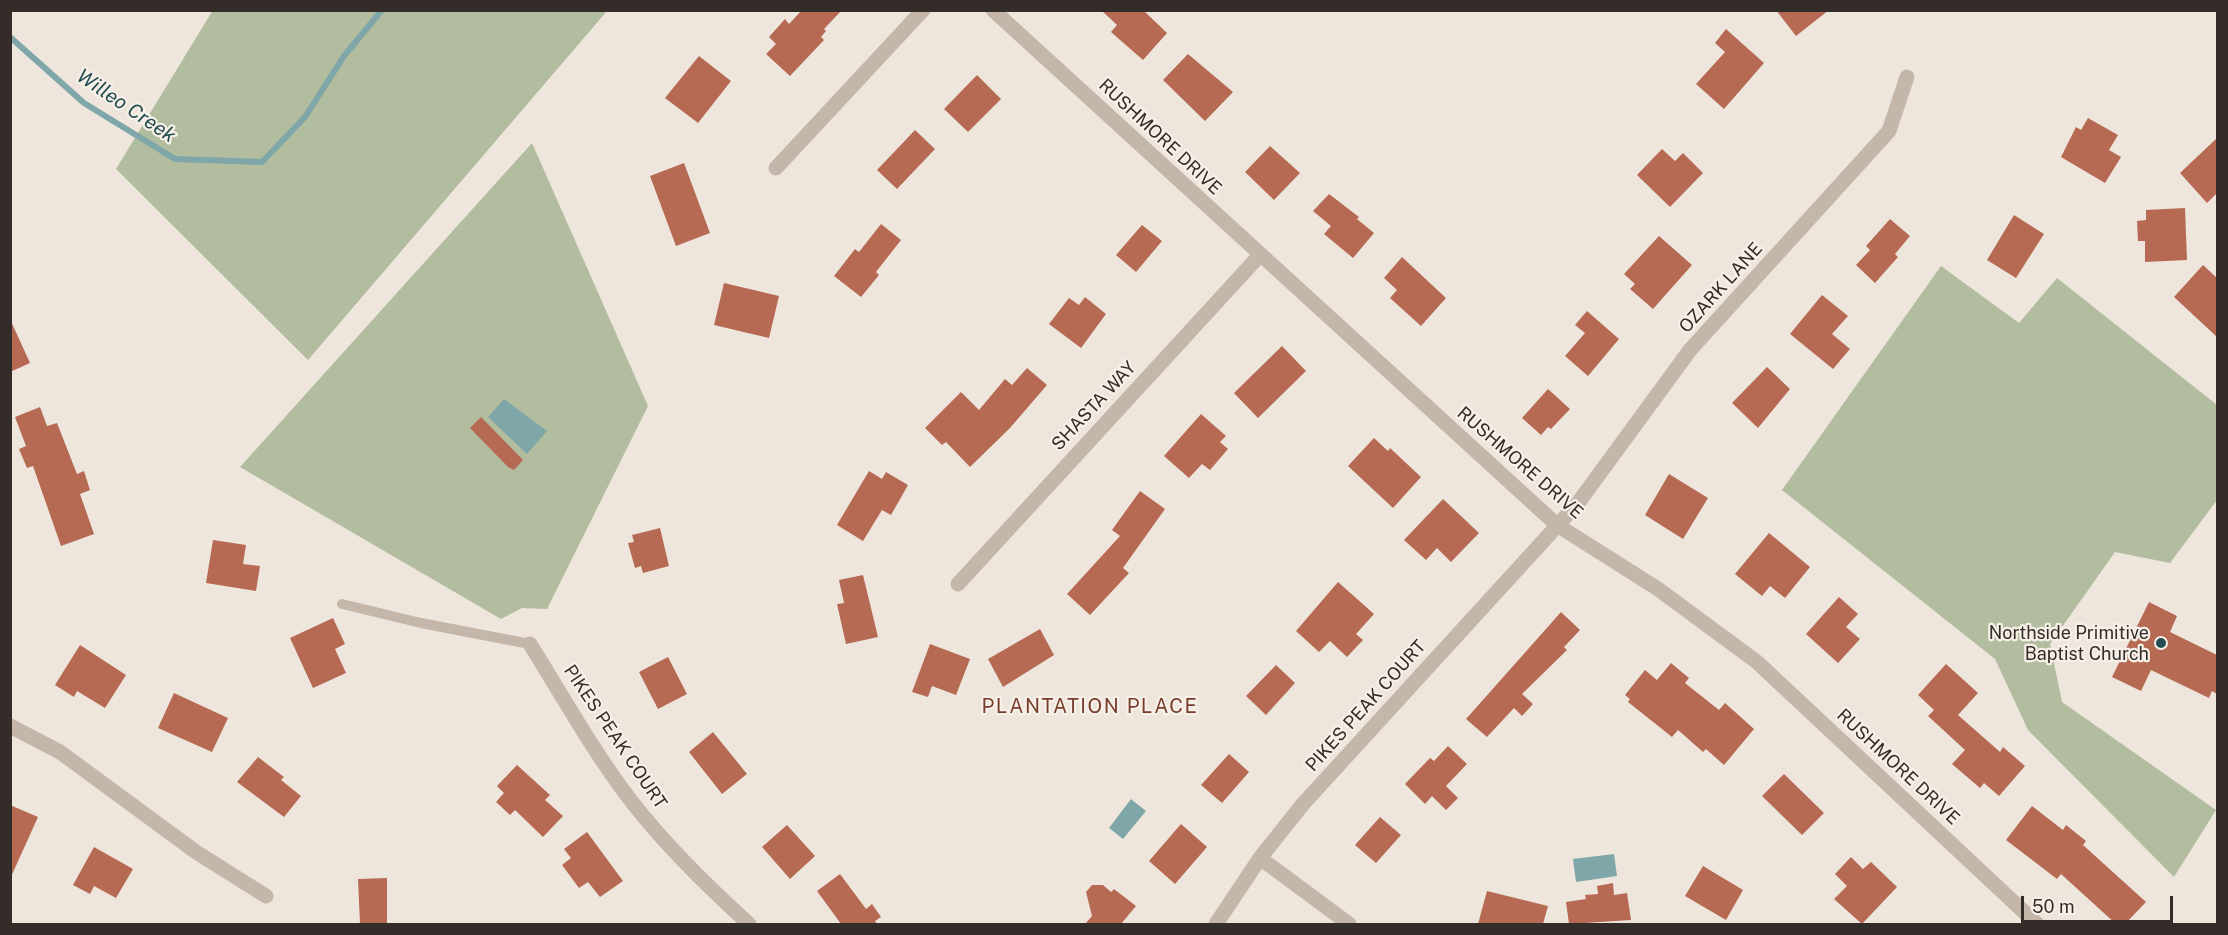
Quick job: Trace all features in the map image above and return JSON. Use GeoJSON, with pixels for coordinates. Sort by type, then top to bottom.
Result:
{"type":"FeatureCollection","features":[{"type":"Feature","properties":{"kind":"street"},"geometry":{"type":"LineString","coordinates":[[776,168],[922,10]]}},
{"type":"Feature","properties":{"kind":"street","name":"RUSHMORE DRIVE"},"geometry":{"type":"LineString","coordinates":[[993,10],[1557,525],[1658,589],[1757,662],[2037,924]]}},
{"type":"Feature","properties":{"kind":"street","name":"OZARK LANE"},"geometry":{"type":"LineString","coordinates":[[1557,525],[1578,503],[1690,351],[1889,131],[1907,76]]}},
{"type":"Feature","properties":{"kind":"street","name":"SHASTA WAY"},"geometry":{"type":"LineString","coordinates":[[958,584],[1260,255]]}},
{"type":"Feature","properties":{"kind":"street","name":"PIKES PEAK COURT"},"geometry":{"type":"LineString","coordinates":[[1216,924],[1260,858],[1303,804],[1557,525]]}},
{"type":"Feature","properties":{"kind":"street","name":"PIKES PEAK COURT"},"geometry":{"type":"LineString","coordinates":[[530,644],[603,761],[631,801],[666,844],[749,924]]}},
{"type":"Feature","properties":{"kind":"street"},"geometry":{"type":"LineString","coordinates":[[10,726],[70,758],[196,852],[266,896]]}},
{"type":"Feature","properties":{"kind":"street"},"geometry":{"type":"LineString","coordinates":[[1260,858],[1349,924]]}},
{"type":"Feature","properties":{"kind":"lane"},"geometry":{"type":"LineString","coordinates":[[342,604],[421,623],[530,644]]}},
{"type":"Feature","properties":{"kind":"green space"},"geometry":{"type":"Polygon","coordinates":[[[213,10],[607,11],[308,360],[116,169],[213,10]]]}},
{"type":"Feature","properties":{"kind":"green space"},"geometry":{"type":"Polygon","coordinates":[[[532,143],[648,406],[547,609],[522,608],[501,619],[240,467],[532,143]]]}},
{"type":"Feature","properties":{"kind":"green space"},"geometry":{"type":"Polygon","coordinates":[[[1941,266],[2019,323],[2057,278],[2217,405],[2217,500],[2170,563],[2115,552],[2050,644],[2062,702],[2216,810],[2174,877],[2028,730],[1995,659],[1782,490],[1941,266]]]}},
{"type":"Feature","properties":{"kind":"water"},"geometry":{"type":"Polygon","coordinates":[[[504,399],[547,431],[527,454],[488,417],[504,399]]]}},
{"type":"Feature","properties":{"kind":"water"},"geometry":{"type":"Polygon","coordinates":[[[1131,799],[1146,811],[1123,839],[1109,828],[1131,799]]]}},
{"type":"Feature","properties":{"kind":"water"},"geometry":{"type":"Polygon","coordinates":[[[1614,854],[1617,876],[1576,882],[1573,859],[1614,854]]]}},
{"type":"Feature","properties":{"kind":"building"},"geometry":{"type":"Polygon","coordinates":[[[802,10],[842,10],[824,29],[826,31],[821,37],[824,40],[790,76],[766,54],[776,44],[769,37],[785,19],[789,24],[802,10]]]}},
{"type":"Feature","properties":{"kind":"building"},"geometry":{"type":"Polygon","coordinates":[[[1101,10],[1143,10],[1167,33],[1143,60],[1111,32],[1117,25],[1101,10]]]}},
{"type":"Feature","properties":{"kind":"building"},"geometry":{"type":"Polygon","coordinates":[[[1776,10],[1829,10],[1796,36],[1776,10]]]}},
{"type":"Feature","properties":{"kind":"building"},"geometry":{"type":"Polygon","coordinates":[[[1726,29],[1764,63],[1724,109],[1696,84],[1725,52],[1715,43],[1726,29]]]}},
{"type":"Feature","properties":{"kind":"building"},"geometry":{"type":"Polygon","coordinates":[[[1188,54],[1233,92],[1205,121],[1163,80],[1188,54]]]}},
{"type":"Feature","properties":{"kind":"building"},"geometry":{"type":"Polygon","coordinates":[[[699,56],[731,81],[698,123],[665,98],[699,56]]]}},
{"type":"Feature","properties":{"kind":"building"},"geometry":{"type":"Polygon","coordinates":[[[977,75],[1001,99],[968,132],[944,109],[977,75]]]}},
{"type":"Feature","properties":{"kind":"building"},"geometry":{"type":"Polygon","coordinates":[[[2088,118],[2118,135],[2109,150],[2121,157],[2105,183],[2061,157],[2076,127],[2081,130],[2088,118]]]}},
{"type":"Feature","properties":{"kind":"building"},"geometry":{"type":"Polygon","coordinates":[[[915,130],[935,149],[897,189],[877,170],[915,130]]]}},
{"type":"Feature","properties":{"kind":"building"},"geometry":{"type":"Polygon","coordinates":[[[2217,138],[2217,193],[2207,203],[2180,173],[2217,138]]]}},
{"type":"Feature","properties":{"kind":"building"},"geometry":{"type":"Polygon","coordinates":[[[1270,146],[1300,173],[1274,200],[1245,172],[1270,146]]]}},
{"type":"Feature","properties":{"kind":"building"},"geometry":{"type":"Polygon","coordinates":[[[1662,149],[1675,161],[1683,153],[1703,173],[1670,207],[1637,175],[1662,149]]]}},
{"type":"Feature","properties":{"kind":"building"},"geometry":{"type":"Polygon","coordinates":[[[684,163],[710,233],[676,246],[650,176],[684,163]]]}},
{"type":"Feature","properties":{"kind":"building"},"geometry":{"type":"Polygon","coordinates":[[[1329,194],[1359,217],[1357,219],[1374,233],[1353,258],[1324,234],[1331,226],[1313,211],[1329,194]]]}},
{"type":"Feature","properties":{"kind":"building"},"geometry":{"type":"Polygon","coordinates":[[[2185,208],[2187,260],[2145,262],[2145,241],[2138,241],[2137,221],[2146,220],[2146,210],[2185,208]]]}},
{"type":"Feature","properties":{"kind":"building"},"geometry":{"type":"Polygon","coordinates":[[[2014,215],[2044,234],[2016,278],[1987,260],[2014,215]]]}},
{"type":"Feature","properties":{"kind":"building"},"geometry":{"type":"Polygon","coordinates":[[[1890,219],[1910,236],[1895,254],[1898,257],[1875,283],[1856,265],[1870,250],[1866,246],[1890,219]]]}},
{"type":"Feature","properties":{"kind":"building"},"geometry":{"type":"Polygon","coordinates":[[[881,224],[901,240],[876,272],[879,275],[861,297],[834,276],[855,249],[859,252],[881,224]]]}},
{"type":"Feature","properties":{"kind":"building"},"geometry":{"type":"Polygon","coordinates":[[[1142,225],[1162,241],[1136,272],[1116,255],[1142,225]]]}},
{"type":"Feature","properties":{"kind":"building"},"geometry":{"type":"Polygon","coordinates":[[[1659,236],[1692,265],[1653,309],[1630,289],[1635,284],[1624,274],[1659,236]]]}},
{"type":"Feature","properties":{"kind":"building"},"geometry":{"type":"Polygon","coordinates":[[[1402,257],[1446,298],[1421,326],[1390,298],[1397,290],[1384,278],[1402,257]]]}},
{"type":"Feature","properties":{"kind":"building"},"geometry":{"type":"Polygon","coordinates":[[[2203,265],[2217,278],[2217,337],[2174,297],[2203,265]]]}},
{"type":"Feature","properties":{"kind":"building"},"geometry":{"type":"Polygon","coordinates":[[[724,283],[779,296],[769,338],[714,325],[724,283]]]}},
{"type":"Feature","properties":{"kind":"building"},"geometry":{"type":"Polygon","coordinates":[[[1822,295],[1848,316],[1832,334],[1850,349],[1833,369],[1790,334],[1822,295]]]}},
{"type":"Feature","properties":{"kind":"building"},"geometry":{"type":"Polygon","coordinates":[[[1085,297],[1106,314],[1081,348],[1049,324],[1069,298],[1079,305],[1085,297]]]}},
{"type":"Feature","properties":{"kind":"building"},"geometry":{"type":"Polygon","coordinates":[[[1587,311],[1619,339],[1588,376],[1565,356],[1585,333],[1575,325],[1587,311]]]}},
{"type":"Feature","properties":{"kind":"building"},"geometry":{"type":"Polygon","coordinates":[[[10,319],[30,363],[10,372],[10,319]]]}},
{"type":"Feature","properties":{"kind":"building"},"geometry":{"type":"Polygon","coordinates":[[[1282,346],[1306,371],[1258,418],[1234,393],[1282,346]]]}},
{"type":"Feature","properties":{"kind":"building"},"geometry":{"type":"Polygon","coordinates":[[[1767,367],[1790,389],[1758,428],[1732,403],[1767,367]]]}},
{"type":"Feature","properties":{"kind":"building"},"geometry":{"type":"Polygon","coordinates":[[[1027,368],[1047,385],[1010,428],[970,467],[946,442],[942,445],[925,428],[961,392],[979,410],[1005,379],[1012,385],[1027,368]]]}},
{"type":"Feature","properties":{"kind":"building"},"geometry":{"type":"Polygon","coordinates":[[[1548,389],[1570,409],[1551,429],[1548,427],[1541,435],[1522,418],[1548,389]]]}},
{"type":"Feature","properties":{"kind":"building"},"geometry":{"type":"Polygon","coordinates":[[[40,407],[47,426],[57,423],[77,474],[84,471],[90,490],[80,494],[94,534],[61,546],[33,466],[27,468],[19,449],[26,446],[15,417],[40,407]]]}},
{"type":"Feature","properties":{"kind":"building"},"geometry":{"type":"Polygon","coordinates":[[[1201,414],[1226,436],[1220,442],[1228,449],[1210,470],[1202,464],[1189,478],[1164,456],[1201,414]]]}},
{"type":"Feature","properties":{"kind":"building"},"geometry":{"type":"Polygon","coordinates":[[[481,417],[523,460],[514,470],[508,467],[470,428],[481,417]]]}},
{"type":"Feature","properties":{"kind":"building"},"geometry":{"type":"Polygon","coordinates":[[[1374,438],[1388,451],[1390,448],[1421,477],[1393,508],[1348,466],[1374,438]]]}},
{"type":"Feature","properties":{"kind":"building"},"geometry":{"type":"Polygon","coordinates":[[[869,471],[882,479],[886,472],[908,485],[891,515],[882,510],[863,541],[837,525],[869,471]]]}},
{"type":"Feature","properties":{"kind":"building"},"geometry":{"type":"Polygon","coordinates":[[[1669,474],[1708,498],[1683,539],[1645,515],[1669,474]]]}},
{"type":"Feature","properties":{"kind":"building"},"geometry":{"type":"Polygon","coordinates":[[[1140,491],[1165,509],[1123,568],[1129,573],[1090,615],[1067,594],[1120,536],[1112,530],[1140,491]]]}},
{"type":"Feature","properties":{"kind":"building"},"geometry":{"type":"Polygon","coordinates":[[[1443,499],[1479,533],[1451,562],[1437,548],[1426,560],[1404,540],[1443,499]]]}},
{"type":"Feature","properties":{"kind":"building"},"geometry":{"type":"Polygon","coordinates":[[[660,528],[669,566],[643,573],[641,566],[635,568],[628,543],[634,542],[632,535],[660,528]]]}},
{"type":"Feature","properties":{"kind":"building"},"geometry":{"type":"Polygon","coordinates":[[[1769,533],[1810,567],[1785,598],[1770,586],[1762,596],[1735,574],[1769,533]]]}},
{"type":"Feature","properties":{"kind":"building"},"geometry":{"type":"Polygon","coordinates":[[[213,540],[246,545],[243,564],[260,566],[256,591],[206,583],[213,540]]]}},
{"type":"Feature","properties":{"kind":"building"},"geometry":{"type":"Polygon","coordinates":[[[863,575],[878,637],[846,644],[837,604],[844,603],[839,580],[863,575]]]}},
{"type":"Feature","properties":{"kind":"building"},"geometry":{"type":"Polygon","coordinates":[[[1338,582],[1374,614],[1356,634],[1363,640],[1347,657],[1330,641],[1319,652],[1296,631],[1338,582]]]}},
{"type":"Feature","properties":{"kind":"building"},"geometry":{"type":"Polygon","coordinates":[[[1839,597],[1858,614],[1846,627],[1860,639],[1838,663],[1806,634],[1839,597]]]}},
{"type":"Feature","properties":{"kind":"building","name":"Northside Primitive Baptist Church"},"geometry":{"type":"Polygon","coordinates":[[[2149,602],[2177,616],[2170,632],[2217,655],[2217,694],[2212,691],[2209,698],[2151,670],[2141,691],[2112,677],[2149,602]]]}},
{"type":"Feature","properties":{"kind":"building"},"geometry":{"type":"Polygon","coordinates":[[[1561,612],[1580,630],[1564,647],[1567,650],[1522,694],[1533,704],[1522,716],[1514,708],[1487,737],[1466,719],[1561,612]]]}},
{"type":"Feature","properties":{"kind":"building"},"geometry":{"type":"Polygon","coordinates":[[[333,618],[345,644],[335,649],[346,673],[313,688],[290,638],[333,618]]]}},
{"type":"Feature","properties":{"kind":"building"},"geometry":{"type":"Polygon","coordinates":[[[1040,629],[1054,655],[1003,687],[988,659],[1040,629]]]}},
{"type":"Feature","properties":{"kind":"building"},"geometry":{"type":"Polygon","coordinates":[[[930,644],[970,659],[956,695],[932,686],[928,697],[912,692],[930,644]]]}},
{"type":"Feature","properties":{"kind":"building"},"geometry":{"type":"Polygon","coordinates":[[[80,645],[126,675],[105,708],[77,691],[74,697],[55,685],[80,645]]]}},
{"type":"Feature","properties":{"kind":"building"},"geometry":{"type":"Polygon","coordinates":[[[668,657],[687,694],[658,709],[639,672],[668,657]]]}},
{"type":"Feature","properties":{"kind":"building"},"geometry":{"type":"Polygon","coordinates":[[[1671,663],[1689,678],[1685,683],[1719,710],[1725,703],[1754,729],[1724,765],[1706,749],[1703,752],[1678,730],[1672,737],[1628,702],[1630,699],[1625,695],[1645,670],[1657,680],[1671,663]]]}},
{"type":"Feature","properties":{"kind":"building"},"geometry":{"type":"Polygon","coordinates":[[[1946,664],[1978,693],[1958,715],[2000,752],[2003,747],[2025,766],[1999,796],[1984,783],[1980,788],[1952,764],[1965,750],[1928,716],[1934,710],[1918,695],[1946,664]]]}},
{"type":"Feature","properties":{"kind":"building"},"geometry":{"type":"Polygon","coordinates":[[[1276,665],[1295,683],[1266,715],[1246,696],[1276,665]]]}},
{"type":"Feature","properties":{"kind":"building"},"geometry":{"type":"Polygon","coordinates":[[[174,693],[228,718],[212,752],[158,728],[174,693]]]}},
{"type":"Feature","properties":{"kind":"building"},"geometry":{"type":"Polygon","coordinates":[[[713,732],[747,774],[722,794],[689,752],[713,732]]]}},
{"type":"Feature","properties":{"kind":"building"},"geometry":{"type":"Polygon","coordinates":[[[1448,746],[1467,764],[1446,786],[1458,798],[1446,810],[1432,796],[1425,804],[1405,784],[1430,758],[1434,761],[1448,746]]]}},
{"type":"Feature","properties":{"kind":"building"},"geometry":{"type":"Polygon","coordinates":[[[1229,754],[1249,772],[1222,803],[1201,785],[1229,754]]]}},
{"type":"Feature","properties":{"kind":"building"},"geometry":{"type":"Polygon","coordinates":[[[258,757],[284,777],[281,780],[301,796],[284,817],[237,782],[258,757]]]}},
{"type":"Feature","properties":{"kind":"building"},"geometry":{"type":"Polygon","coordinates":[[[517,765],[550,795],[545,800],[563,816],[543,837],[515,810],[510,815],[496,802],[504,793],[497,786],[517,765]]]}},
{"type":"Feature","properties":{"kind":"building"},"geometry":{"type":"Polygon","coordinates":[[[1784,774],[1824,813],[1802,835],[1762,796],[1784,774]]]}},
{"type":"Feature","properties":{"kind":"building"},"geometry":{"type":"Polygon","coordinates":[[[10,805],[38,817],[10,879],[10,805]]]}},
{"type":"Feature","properties":{"kind":"building"},"geometry":{"type":"Polygon","coordinates":[[[2032,806],[2063,830],[2066,825],[2086,841],[2083,845],[2146,902],[2125,924],[2116,924],[2061,874],[2057,879],[2006,840],[2032,806]]]}},
{"type":"Feature","properties":{"kind":"building"},"geometry":{"type":"Polygon","coordinates":[[[1380,817],[1401,835],[1376,863],[1355,845],[1380,817]]]}},
{"type":"Feature","properties":{"kind":"building"},"geometry":{"type":"Polygon","coordinates":[[[1181,824],[1207,847],[1175,884],[1149,861],[1181,824]]]}},
{"type":"Feature","properties":{"kind":"building"},"geometry":{"type":"Polygon","coordinates":[[[787,825],[815,856],[790,879],[762,847],[787,825]]]}},
{"type":"Feature","properties":{"kind":"building"},"geometry":{"type":"Polygon","coordinates":[[[587,832],[623,881],[600,897],[588,882],[579,888],[562,865],[571,858],[564,849],[587,832]]]}},
{"type":"Feature","properties":{"kind":"building"},"geometry":{"type":"Polygon","coordinates":[[[94,847],[133,869],[116,898],[94,886],[90,894],[73,885],[94,847]]]}},
{"type":"Feature","properties":{"kind":"building"},"geometry":{"type":"Polygon","coordinates":[[[1851,857],[1863,869],[1871,862],[1897,887],[1862,924],[1834,899],[1847,886],[1835,874],[1851,857]]]}},
{"type":"Feature","properties":{"kind":"building"},"geometry":{"type":"Polygon","coordinates":[[[1703,866],[1743,890],[1726,920],[1685,896],[1703,866]]]}},
{"type":"Feature","properties":{"kind":"building"},"geometry":{"type":"Polygon","coordinates":[[[840,874],[866,909],[872,904],[881,917],[875,921],[877,924],[841,924],[817,891],[840,874]]]}},
{"type":"Feature","properties":{"kind":"building"},"geometry":{"type":"Polygon","coordinates":[[[387,878],[387,924],[360,924],[358,879],[387,878]]]}},
{"type":"Feature","properties":{"kind":"building"},"geometry":{"type":"Polygon","coordinates":[[[1613,883],[1614,895],[1627,893],[1631,920],[1569,924],[1566,902],[1586,899],[1585,895],[1598,894],[1597,886],[1613,883]]]}},
{"type":"Feature","properties":{"kind":"building"},"geometry":{"type":"Polygon","coordinates":[[[1092,885],[1103,885],[1111,892],[1114,889],[1136,906],[1121,924],[1085,924],[1092,916],[1086,892],[1092,885]]]}},
{"type":"Feature","properties":{"kind":"building"},"geometry":{"type":"Polygon","coordinates":[[[1487,891],[1548,906],[1543,924],[1478,924],[1487,891]]]}},
{"type":"Feature","properties":{"kind":"waterway","name":"Willeo Creek"},"geometry":{"type":"LineString","coordinates":[[10,37],[84,103],[175,159],[262,162],[305,117],[344,56],[382,10]]}},
{"type":"Feature","properties":{"kind":"place","name":"Northside Primitive Baptist Church"},"geometry":{"type":"Point","coordinates":[2161,643]}},
{"type":"Feature","properties":{"kind":"district","name":"PLANTATION PLACE"},"geometry":{"type":"Point","coordinates":[1090,707]}}]}
